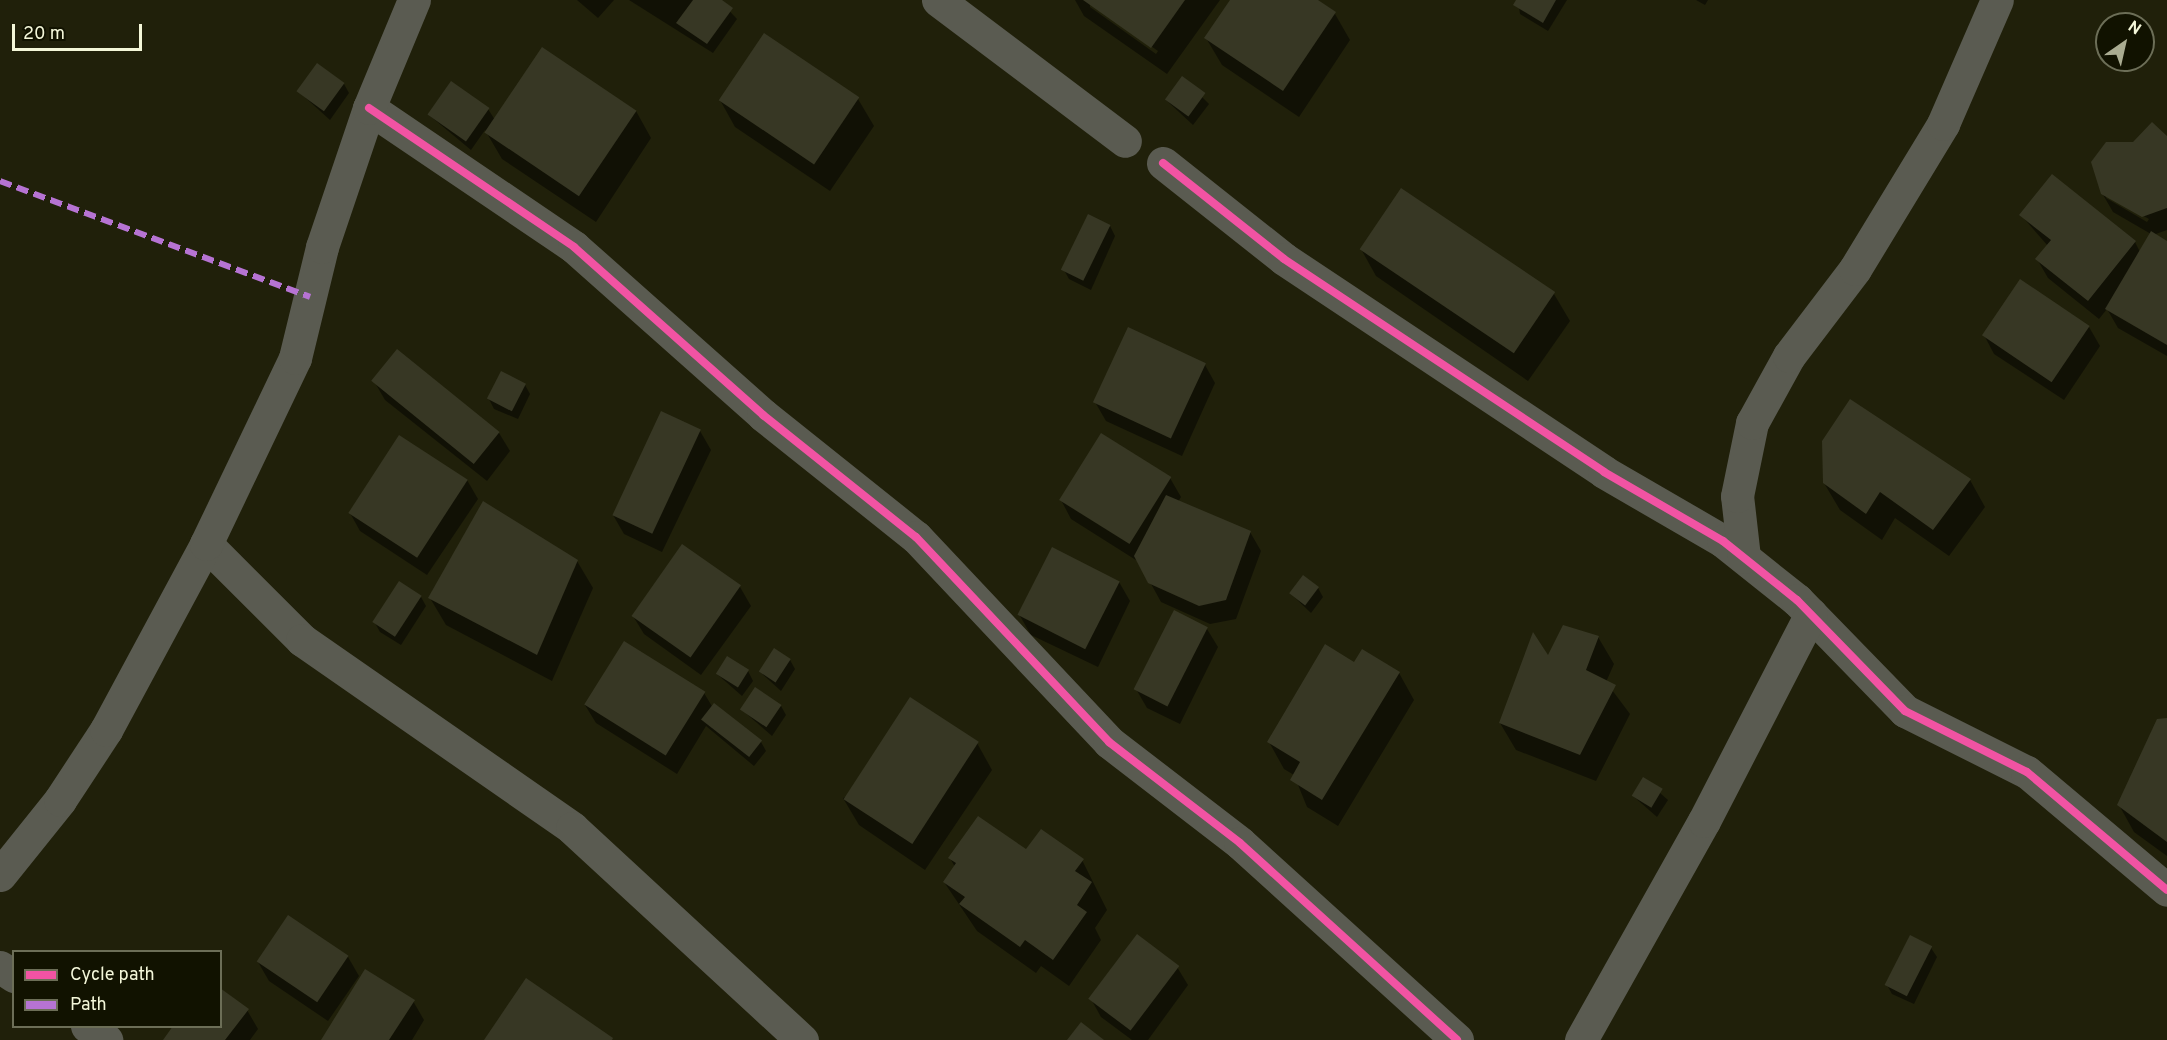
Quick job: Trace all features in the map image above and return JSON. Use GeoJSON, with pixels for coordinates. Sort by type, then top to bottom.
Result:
{"type":"FeatureCollection","features":[{"type":"Feature","properties":{"kind":"street"},"geometry":{"type":"LineString","coordinates":[[0,875],[60,800],[106,730],[206,544],[295,358],[322,247],[369,108],[414,0]]}},
{"type":"Feature","properties":{"kind":"street"},"geometry":{"type":"LineString","coordinates":[[938,0],[1125,141]]}},
{"type":"Feature","properties":{"kind":"street"},"geometry":{"type":"LineString","coordinates":[[1744,557],[1737,496],[1752,423],[1789,356],[1855,269],[1943,124],[1997,0]]}},
{"type":"Feature","properties":{"kind":"street"},"geometry":{"type":"LineString","coordinates":[[369,108],[574,247],[780,430],[916,537],[1109,742],[1240,843],[1457,1040]]}},
{"type":"Feature","properties":{"kind":"street"},"geometry":{"type":"LineString","coordinates":[[1163,163],[1284,259],[1604,472],[1744,557],[1810,614],[1905,711],[2027,772],[2167,890]]}},
{"type":"Feature","properties":{"kind":"street"},"geometry":{"type":"LineString","coordinates":[[206,544],[302,640],[572,828],[802,1040]]}},
{"type":"Feature","properties":{"kind":"street"},"geometry":{"type":"LineString","coordinates":[[1581,1040],[1704,821],[1810,614]]}},
{"type":"Feature","properties":{"kind":"street"},"geometry":{"type":"LineString","coordinates":[[90,1028],[106,1040]]}},
{"type":"Feature","properties":{"kind":"building"},"geometry":{"type":"Polygon","coordinates":[[[693,0],[722,0],[733,8],[707,44],[676,23],[693,0]]]}},
{"type":"Feature","properties":{"kind":"building"},"geometry":{"type":"Polygon","coordinates":[[[1083,0],[1185,0],[1151,48],[1083,0]]]}},
{"type":"Feature","properties":{"kind":"building"},"geometry":{"type":"Polygon","coordinates":[[[1230,0],[1318,0],[1336,12],[1283,91],[1204,38],[1230,0]]]}},
{"type":"Feature","properties":{"kind":"building"},"geometry":{"type":"Polygon","coordinates":[[[1516,0],[1556,0],[1543,23],[1513,5],[1516,0]]]}},
{"type":"Feature","properties":{"kind":"building"},"geometry":{"type":"Polygon","coordinates":[[[764,33],[859,97],[814,164],[719,100],[764,33]]]}},
{"type":"Feature","properties":{"kind":"building"},"geometry":{"type":"Polygon","coordinates":[[[542,47],[637,111],[579,196],[484,132],[542,47]]]}},
{"type":"Feature","properties":{"kind":"building"},"geometry":{"type":"Polygon","coordinates":[[[317,63],[345,83],[324,111],[296,91],[317,63]]]}},
{"type":"Feature","properties":{"kind":"building"},"geometry":{"type":"Polygon","coordinates":[[[1182,76],[1205,93],[1188,117],[1165,99],[1182,76]]]}},
{"type":"Feature","properties":{"kind":"building"},"geometry":{"type":"Polygon","coordinates":[[[451,81],[490,108],[466,142],[427,115],[451,81]]]}},
{"type":"Feature","properties":{"kind":"building"},"geometry":{"type":"Polygon","coordinates":[[[2152,122],[2167,136],[2167,208],[2142,217],[2101,194],[2091,162],[2106,142],[2133,142],[2152,122]]]}},
{"type":"Feature","properties":{"kind":"building"},"geometry":{"type":"Polygon","coordinates":[[[2052,174],[2136,241],[2088,301],[2035,259],[2051,240],[2019,215],[2052,174]]]}},
{"type":"Feature","properties":{"kind":"building"},"geometry":{"type":"Polygon","coordinates":[[[1401,188],[1555,292],[1514,353],[1360,249],[1401,188]]]}},
{"type":"Feature","properties":{"kind":"building"},"geometry":{"type":"Polygon","coordinates":[[[1088,214],[1110,225],[1083,281],[1061,270],[1088,214]]]}},
{"type":"Feature","properties":{"kind":"building"},"geometry":{"type":"Polygon","coordinates":[[[2151,231],[2167,241],[2167,345],[2105,309],[2151,231]]]}},
{"type":"Feature","properties":{"kind":"building"},"geometry":{"type":"Polygon","coordinates":[[[2020,279],[2090,326],[2052,382],[1982,335],[2020,279]]]}},
{"type":"Feature","properties":{"kind":"building"},"geometry":{"type":"Polygon","coordinates":[[[1128,327],[1206,363],[1171,439],[1093,402],[1128,327]]]}},
{"type":"Feature","properties":{"kind":"building"},"geometry":{"type":"Polygon","coordinates":[[[397,349],[500,432],[474,464],[371,381],[397,349]]]}},
{"type":"Feature","properties":{"kind":"building"},"geometry":{"type":"Polygon","coordinates":[[[501,371],[526,384],[512,411],[487,399],[501,371]]]}},
{"type":"Feature","properties":{"kind":"building"},"geometry":{"type":"Polygon","coordinates":[[[1850,399],[1971,479],[1933,530],[1880,492],[1866,514],[1823,483],[1822,441],[1850,399]]]}},
{"type":"Feature","properties":{"kind":"building"},"geometry":{"type":"Polygon","coordinates":[[[661,411],[701,430],[652,534],[612,515],[661,411]]]}},
{"type":"Feature","properties":{"kind":"building"},"geometry":{"type":"Polygon","coordinates":[[[1101,433],[1171,477],[1130,544],[1059,500],[1101,433]]]}},
{"type":"Feature","properties":{"kind":"building"},"geometry":{"type":"Polygon","coordinates":[[[399,435],[468,480],[417,558],[348,513],[399,435]]]}},
{"type":"Feature","properties":{"kind":"building"},"geometry":{"type":"Polygon","coordinates":[[[1166,495],[1251,531],[1226,600],[1199,606],[1148,583],[1134,556],[1166,495]]]}},
{"type":"Feature","properties":{"kind":"building"},"geometry":{"type":"Polygon","coordinates":[[[483,501],[578,560],[537,655],[428,598],[483,501]]]}},
{"type":"Feature","properties":{"kind":"building"},"geometry":{"type":"Polygon","coordinates":[[[682,544],[741,585],[691,657],[632,616],[682,544]]]}},
{"type":"Feature","properties":{"kind":"building"},"geometry":{"type":"Polygon","coordinates":[[[1052,547],[1120,582],[1085,649],[1017,615],[1052,547]]]}},
{"type":"Feature","properties":{"kind":"building"},"geometry":{"type":"Polygon","coordinates":[[[1303,575],[1319,587],[1305,605],[1289,593],[1303,575]]]}},
{"type":"Feature","properties":{"kind":"building"},"geometry":{"type":"Polygon","coordinates":[[[399,581],[422,596],[395,637],[372,622],[399,581]]]}},
{"type":"Feature","properties":{"kind":"building"},"geometry":{"type":"Polygon","coordinates":[[[1174,610],[1208,627],[1167,707],[1134,689],[1174,610]]]}},
{"type":"Feature","properties":{"kind":"building"},"geometry":{"type":"Polygon","coordinates":[[[1563,625],[1599,636],[1586,670],[1616,685],[1580,755],[1499,723],[1533,632],[1548,655],[1563,625]]]}},
{"type":"Feature","properties":{"kind":"building"},"geometry":{"type":"Polygon","coordinates":[[[624,641],[705,692],[666,755],[584,705],[624,641]]]}},
{"type":"Feature","properties":{"kind":"building"},"geometry":{"type":"Polygon","coordinates":[[[1325,644],[1354,662],[1362,649],[1400,672],[1322,800],[1290,780],[1300,762],[1267,742],[1325,644]]]}},
{"type":"Feature","properties":{"kind":"building"},"geometry":{"type":"Polygon","coordinates":[[[774,648],[791,659],[776,682],[759,671],[774,648]]]}},
{"type":"Feature","properties":{"kind":"building"},"geometry":{"type":"Polygon","coordinates":[[[727,656],[749,670],[738,688],[716,674],[727,656]]]}},
{"type":"Feature","properties":{"kind":"building"},"geometry":{"type":"Polygon","coordinates":[[[755,687],[782,705],[766,727],[740,709],[755,687]]]}},
{"type":"Feature","properties":{"kind":"building"},"geometry":{"type":"Polygon","coordinates":[[[910,697],[979,742],[912,844],[844,799],[910,697]]]}},
{"type":"Feature","properties":{"kind":"building"},"geometry":{"type":"Polygon","coordinates":[[[714,703],[762,741],[749,757],[701,720],[714,703]]]}},
{"type":"Feature","properties":{"kind":"building"},"geometry":{"type":"Polygon","coordinates":[[[2167,718],[2167,842],[2117,805],[2157,719],[2167,718]]]}},
{"type":"Feature","properties":{"kind":"building"},"geometry":{"type":"Polygon","coordinates":[[[1643,777],[1663,789],[1651,808],[1632,796],[1643,777]]]}},
{"type":"Feature","properties":{"kind":"building"},"geometry":{"type":"Polygon","coordinates":[[[978,816],[1026,849],[1041,829],[1084,859],[1075,871],[1092,882],[1077,905],[1087,912],[1053,960],[1025,940],[1020,947],[959,904],[965,897],[943,882],[956,863],[948,858],[978,816]]]}},
{"type":"Feature","properties":{"kind":"building"},"geometry":{"type":"Polygon","coordinates":[[[288,915],[349,956],[317,1002],[257,961],[288,915]]]}},
{"type":"Feature","properties":{"kind":"building"},"geometry":{"type":"Polygon","coordinates":[[[1137,934],[1179,966],[1131,1031],[1088,999],[1137,934]]]}},
{"type":"Feature","properties":{"kind":"building"},"geometry":{"type":"Polygon","coordinates":[[[1910,935],[1932,946],[1907,996],[1885,985],[1910,935]]]}},
{"type":"Feature","properties":{"kind":"building"},"geometry":{"type":"Polygon","coordinates":[[[365,969],[415,1000],[389,1040],[321,1040],[365,969]]]}},
{"type":"Feature","properties":{"kind":"building"},"geometry":{"type":"Polygon","coordinates":[[[526,978],[613,1038],[612,1040],[484,1040],[526,978]]]}},
{"type":"Feature","properties":{"kind":"building"},"geometry":{"type":"Polygon","coordinates":[[[222,989],[249,1009],[225,1040],[163,1040],[172,1028],[222,1028],[222,989]]]}},
{"type":"Feature","properties":{"kind":"building"},"geometry":{"type":"Polygon","coordinates":[[[1081,1022],[1104,1040],[1067,1040],[1081,1022]]]}},
{"type":"Feature","properties":{"kind":"marked path"},"geometry":{"type":"LineString","coordinates":[[0,181],[310,297]]}},
{"type":"Feature","properties":{"kind":"cycle path"},"geometry":{"type":"LineString","coordinates":[[369,108],[574,247],[763,415],[916,537],[1109,742],[1240,843],[1457,1040]]}},
{"type":"Feature","properties":{"kind":"cycle path"},"geometry":{"type":"LineString","coordinates":[[1163,163],[1284,259],[1604,472],[1723,541],[1797,600],[1905,711],[2027,772],[2167,890]]}}]}
